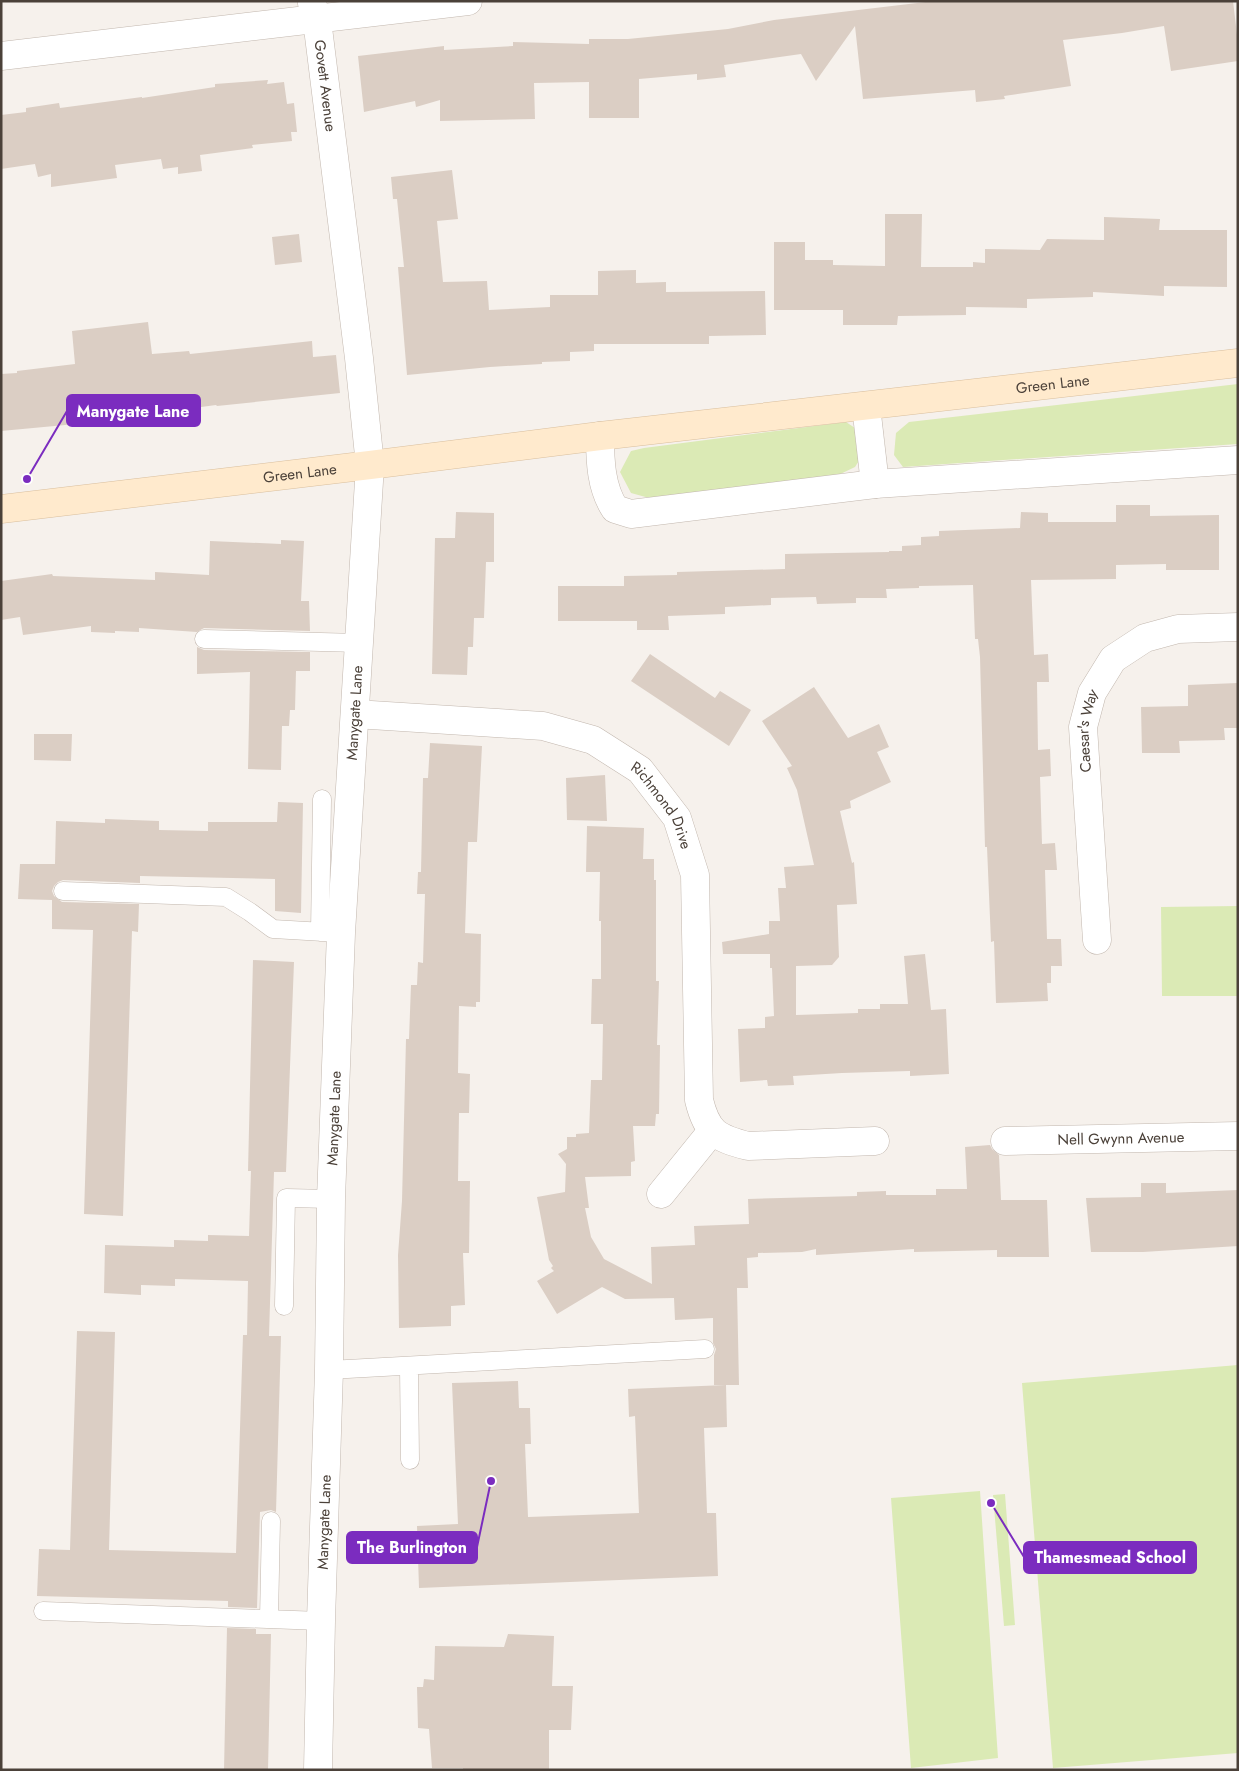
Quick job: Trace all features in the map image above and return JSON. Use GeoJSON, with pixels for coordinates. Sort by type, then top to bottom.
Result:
{"type":"FeatureCollection","features":[{"type":"Feature","properties":{"kind":"main road","name":"Green Lane"},"geometry":{"type":"LineString","coordinates":[[1,509],[600,436],[1238,363]]}},
{"type":"Feature","properties":{"kind":"street"},"geometry":{"type":"LineString","coordinates":[[314,11],[468,1]]}},
{"type":"Feature","properties":{"kind":"street","name":"Govett Avenue"},"geometry":{"type":"LineString","coordinates":[[1,56],[314,11],[359,358],[370,465]]}},
{"type":"Feature","properties":{"kind":"street"},"geometry":{"type":"LineString","coordinates":[[866,406],[876,484]]}},
{"type":"Feature","properties":{"kind":"street"},"geometry":{"type":"LineString","coordinates":[[600,436],[600,456],[608,498],[615,510],[631,514],[876,484],[1238,460]]}},
{"type":"Feature","properties":{"kind":"street","name":"Manygate Lane"},"geometry":{"type":"LineString","coordinates":[[318,1770],[329,1370],[331,1199],[330,933],[355,714],[370,465]]}},
{"type":"Feature","properties":{"kind":"street","name":"Caesar's Way"},"geometry":{"type":"LineString","coordinates":[[1097,940],[1083,727],[1092,693],[1113,659],[1145,638],[1178,629],[1238,627]]}},
{"type":"Feature","properties":{"kind":"street","name":"Richmond Drive"},"geometry":{"type":"LineString","coordinates":[[355,714],[543,726],[593,740],[640,770],[677,818],[695,875],[699,1100],[703,1116],[712,1131]]}},
{"type":"Feature","properties":{"kind":"street"},"geometry":{"type":"LineString","coordinates":[[662,1194],[712,1131],[729,1141],[748,1146],[875,1140]]}},
{"type":"Feature","properties":{"kind":"street","name":"Nell Gwynn Avenue"},"geometry":{"type":"LineString","coordinates":[[1004,1141],[1238,1136]]}},
{"type":"Feature","properties":{"kind":"lane"},"geometry":{"type":"LineString","coordinates":[[204,639],[359,643]]}},
{"type":"Feature","properties":{"kind":"lane"},"geometry":{"type":"LineString","coordinates":[[63,891],[226,898],[250,912],[273,929],[330,933],[322,800]]}},
{"type":"Feature","properties":{"kind":"lane"},"geometry":{"type":"LineString","coordinates":[[284,1306],[286,1198],[331,1199]]}},
{"type":"Feature","properties":{"kind":"lane"},"geometry":{"type":"LineString","coordinates":[[329,1370],[704,1349]]}},
{"type":"Feature","properties":{"kind":"lane"},"geometry":{"type":"LineString","coordinates":[[408,1367],[410,1460]]}},
{"type":"Feature","properties":{"kind":"lane"},"geometry":{"type":"LineString","coordinates":[[269,1619],[271,1521]]}},
{"type":"Feature","properties":{"kind":"lane"},"geometry":{"type":"LineString","coordinates":[[44,1611],[321,1621]]}},
{"type":"Feature","properties":{"kind":"green space"},"geometry":{"type":"Polygon","coordinates":[[[1238,384],[1238,444],[903,467],[894,455],[896,433],[909,422],[1238,384]]]}},
{"type":"Feature","properties":{"kind":"green space"},"geometry":{"type":"Polygon","coordinates":[[[846,422],[858,430],[864,453],[855,467],[832,478],[653,499],[631,493],[620,472],[631,451],[644,448],[846,422]]]}},
{"type":"Feature","properties":{"kind":"green space"},"geometry":{"type":"Polygon","coordinates":[[[1238,906],[1238,996],[1162,996],[1161,907],[1238,906]]]}},
{"type":"Feature","properties":{"kind":"green space"},"geometry":{"type":"Polygon","coordinates":[[[1238,1365],[1238,1753],[1053,1768],[1022,1383],[1238,1365]]]}},
{"type":"Feature","properties":{"kind":"green space"},"geometry":{"type":"Polygon","coordinates":[[[980,1491],[998,1758],[911,1768],[891,1498],[980,1491]]]}},
{"type":"Feature","properties":{"kind":"green space"},"geometry":{"type":"Polygon","coordinates":[[[1005,1494],[1015,1625],[1004,1626],[993,1495],[1005,1494]]]}},
{"type":"Feature","properties":{"kind":"building"},"geometry":{"type":"Polygon","coordinates":[[[934,1],[1233,1],[1238,61],[1171,71],[1164,26],[1063,40],[1071,86],[1004,96],[1005,99],[976,102],[975,90],[863,99],[855,26],[816,81],[801,54],[724,65],[726,77],[697,80],[697,74],[639,79],[639,118],[589,118],[589,82],[534,83],[535,119],[440,121],[440,100],[416,107],[415,101],[364,112],[358,56],[444,46],[444,50],[513,46],[513,42],[589,44],[589,39],[628,39],[728,29],[774,20],[934,1]]]}},
{"type":"Feature","properties":{"kind":"building"},"geometry":{"type":"Polygon","coordinates":[[[268,80],[267,84],[284,82],[287,104],[294,103],[297,132],[291,132],[292,141],[252,145],[253,148],[200,155],[202,171],[178,174],[178,167],[163,169],[161,159],[115,165],[117,178],[51,187],[51,174],[38,177],[35,164],[1,169],[1,115],[26,112],[26,108],[59,103],[60,108],[215,87],[215,84],[268,80]]]}},
{"type":"Feature","properties":{"kind":"building"},"geometry":{"type":"Polygon","coordinates":[[[452,170],[458,219],[437,221],[443,282],[487,281],[489,310],[550,307],[550,295],[598,295],[598,271],[636,270],[636,283],[666,282],[666,292],[765,291],[766,335],[709,336],[709,344],[594,344],[594,351],[570,352],[570,361],[407,375],[398,267],[404,267],[397,199],[393,199],[391,177],[452,170]]]}},
{"type":"Feature","properties":{"kind":"building"},"geometry":{"type":"Polygon","coordinates":[[[885,214],[922,214],[921,267],[973,267],[973,262],[985,263],[985,249],[1040,250],[1047,239],[1104,240],[1104,217],[1160,219],[1159,230],[1227,230],[1227,287],[1164,286],[1164,296],[1093,292],[1093,297],[1027,299],[1027,308],[966,307],[966,315],[898,316],[897,325],[843,325],[843,310],[774,310],[774,242],[805,242],[805,260],[833,260],[833,265],[885,266],[885,214]]]}},
{"type":"Feature","properties":{"kind":"building"},"geometry":{"type":"Polygon","coordinates":[[[299,234],[302,262],[275,265],[272,237],[299,234]]]}},
{"type":"Feature","properties":{"kind":"building"},"geometry":{"type":"Polygon","coordinates":[[[148,322],[152,354],[189,351],[190,354],[312,341],[313,357],[336,355],[340,393],[216,405],[76,424],[1,431],[1,374],[75,364],[72,331],[148,322]]]}},
{"type":"Feature","properties":{"kind":"building"},"geometry":{"type":"Polygon","coordinates":[[[1116,505],[1150,505],[1150,516],[1219,515],[1219,570],[1166,570],[1166,564],[1116,565],[1116,579],[1031,580],[1034,655],[1048,654],[1049,682],[1037,682],[1038,750],[1050,749],[1051,776],[1040,777],[1042,844],[1055,843],[1057,870],[1045,870],[1047,939],[1061,939],[1062,966],[1051,966],[1051,983],[1047,983],[1048,1001],[996,1003],[994,941],[991,942],[987,847],[985,847],[980,657],[978,639],[975,639],[973,585],[886,589],[887,598],[856,598],[856,603],[817,604],[816,597],[771,598],[771,605],[725,607],[725,614],[668,616],[669,630],[637,630],[637,621],[558,621],[558,586],[624,586],[624,576],[677,575],[677,572],[785,569],[785,554],[902,551],[902,546],[921,545],[921,537],[939,536],[939,531],[1020,528],[1021,512],[1048,513],[1048,522],[1116,522],[1116,505]]]}},
{"type":"Feature","properties":{"kind":"building"},"geometry":{"type":"Polygon","coordinates":[[[456,512],[494,513],[494,562],[486,562],[484,618],[474,618],[473,647],[468,647],[467,675],[432,674],[435,538],[455,538],[456,512]]]}},
{"type":"Feature","properties":{"kind":"building"},"geometry":{"type":"Polygon","coordinates":[[[281,540],[304,541],[301,601],[309,601],[310,631],[204,628],[197,632],[139,628],[139,632],[115,631],[115,633],[91,632],[91,626],[23,635],[20,617],[1,620],[1,581],[52,574],[53,576],[155,580],[155,572],[209,575],[210,541],[281,544],[281,540]]]}},
{"type":"Feature","properties":{"kind":"building"},"geometry":{"type":"Polygon","coordinates":[[[197,647],[204,650],[310,652],[310,671],[296,671],[295,710],[290,710],[289,726],[282,726],[281,770],[248,769],[250,672],[197,674],[197,647]]]}},
{"type":"Feature","properties":{"kind":"building"},"geometry":{"type":"Polygon","coordinates":[[[650,654],[715,698],[720,691],[751,710],[729,746],[631,681],[650,654]]]}},
{"type":"Feature","properties":{"kind":"building"},"geometry":{"type":"Polygon","coordinates":[[[1238,683],[1238,728],[1224,728],[1225,740],[1179,741],[1180,753],[1142,753],[1141,707],[1188,706],[1188,685],[1238,683]]]}},
{"type":"Feature","properties":{"kind":"building"},"geometry":{"type":"Polygon","coordinates":[[[814,687],[848,738],[879,724],[889,747],[877,752],[891,782],[850,801],[851,808],[840,811],[852,863],[854,862],[857,904],[837,905],[839,957],[832,965],[796,966],[796,1015],[858,1013],[858,1009],[880,1009],[880,1004],[908,1004],[904,956],[925,954],[931,1010],[946,1009],[949,1074],[910,1076],[910,1071],[842,1073],[793,1076],[794,1085],[768,1086],[767,1080],[740,1082],[738,1029],[765,1028],[765,1017],[774,1016],[772,968],[770,968],[770,954],[723,954],[722,942],[769,934],[769,921],[780,921],[778,888],[786,888],[784,867],[814,865],[797,790],[787,768],[792,766],[762,721],[814,687]]]}},
{"type":"Feature","properties":{"kind":"building"},"geometry":{"type":"Polygon","coordinates":[[[34,734],[72,734],[71,761],[34,760],[34,734]]]}},
{"type":"Feature","properties":{"kind":"building"},"geometry":{"type":"Polygon","coordinates":[[[430,743],[482,746],[477,842],[468,842],[465,933],[481,934],[480,1002],[476,1002],[476,1007],[459,1006],[458,1073],[470,1074],[469,1113],[459,1113],[458,1181],[470,1181],[469,1253],[463,1253],[465,1305],[451,1306],[451,1326],[399,1328],[398,1255],[402,1201],[406,1039],[409,1039],[411,985],[417,985],[418,962],[423,963],[425,894],[417,894],[418,872],[421,872],[423,778],[428,778],[430,743]]]}},
{"type":"Feature","properties":{"kind":"building"},"geometry":{"type":"Polygon","coordinates":[[[605,775],[607,821],[567,820],[566,778],[605,775]]]}},
{"type":"Feature","properties":{"kind":"building"},"geometry":{"type":"Polygon","coordinates":[[[278,802],[303,803],[301,913],[275,911],[275,879],[140,876],[140,883],[63,880],[54,886],[52,891],[54,896],[62,902],[139,904],[138,932],[132,931],[123,1216],[84,1214],[93,930],[52,929],[52,900],[18,899],[20,864],[55,864],[56,821],[105,823],[105,819],[159,821],[159,830],[208,831],[208,822],[277,822],[278,802]]]}},
{"type":"Feature","properties":{"kind":"building"},"geometry":{"type":"Polygon","coordinates":[[[587,826],[644,828],[643,859],[654,859],[654,880],[656,880],[656,981],[659,981],[657,1045],[660,1045],[659,1114],[656,1114],[655,1126],[633,1126],[635,1161],[631,1162],[631,1176],[585,1177],[589,1208],[585,1208],[591,1237],[604,1259],[652,1284],[651,1247],[695,1245],[694,1226],[749,1224],[748,1199],[857,1196],[857,1192],[886,1191],[886,1195],[936,1195],[936,1189],[967,1189],[965,1147],[990,1145],[999,1155],[1001,1200],[1047,1200],[1049,1257],[997,1257],[997,1250],[914,1252],[914,1249],[816,1255],[816,1249],[802,1252],[758,1253],[758,1257],[747,1258],[748,1288],[737,1288],[739,1385],[714,1385],[714,1355],[716,1349],[713,1343],[713,1318],[675,1320],[674,1298],[625,1299],[602,1287],[557,1314],[537,1281],[554,1271],[549,1260],[537,1197],[565,1192],[566,1164],[558,1154],[567,1149],[567,1137],[576,1137],[576,1134],[589,1133],[591,1080],[602,1080],[603,1024],[591,1024],[592,979],[601,979],[600,872],[586,872],[587,826]]]}},
{"type":"Feature","properties":{"kind":"building"},"geometry":{"type":"Polygon","coordinates":[[[253,960],[294,962],[286,1172],[274,1172],[269,1336],[281,1336],[276,1512],[271,1510],[260,1512],[257,1608],[228,1607],[228,1601],[37,1596],[39,1549],[70,1550],[77,1331],[115,1332],[109,1550],[236,1553],[243,1335],[247,1335],[248,1281],[175,1279],[175,1286],[141,1285],[141,1295],[104,1293],[105,1245],[174,1247],[174,1240],[208,1241],[208,1235],[249,1236],[251,1171],[248,1171],[253,960]]]}},
{"type":"Feature","properties":{"kind":"building"},"geometry":{"type":"Polygon","coordinates":[[[1141,1183],[1166,1183],[1166,1193],[1238,1190],[1238,1246],[1143,1252],[1091,1252],[1086,1198],[1141,1197],[1141,1183]]]}},
{"type":"Feature","properties":{"kind":"building"},"geometry":{"type":"Polygon","coordinates":[[[518,1381],[519,1408],[530,1408],[531,1444],[525,1444],[528,1517],[639,1513],[635,1416],[629,1417],[628,1389],[726,1385],[727,1427],[704,1428],[707,1513],[716,1513],[718,1576],[419,1588],[417,1526],[458,1524],[452,1383],[518,1381]]]}},
{"type":"Feature","properties":{"kind":"building"},"geometry":{"type":"Polygon","coordinates":[[[227,1628],[256,1629],[256,1634],[271,1634],[268,1770],[224,1770],[227,1628]]]}},
{"type":"Feature","properties":{"kind":"building"},"geometry":{"type":"Polygon","coordinates":[[[508,1634],[554,1636],[552,1686],[573,1686],[571,1730],[549,1730],[549,1770],[432,1768],[429,1729],[418,1728],[417,1687],[423,1687],[424,1679],[434,1680],[435,1646],[504,1647],[508,1634]]]}},
{"type":"Feature","properties":{"kind":"place","name":"Manygate Lane"},"geometry":{"type":"Point","coordinates":[27,479]}},
{"type":"Feature","properties":{"kind":"place","name":"The Burlington"},"geometry":{"type":"Point","coordinates":[491,1481]}},
{"type":"Feature","properties":{"kind":"place","name":"Thamesmead School"},"geometry":{"type":"Point","coordinates":[991,1503]}}]}
